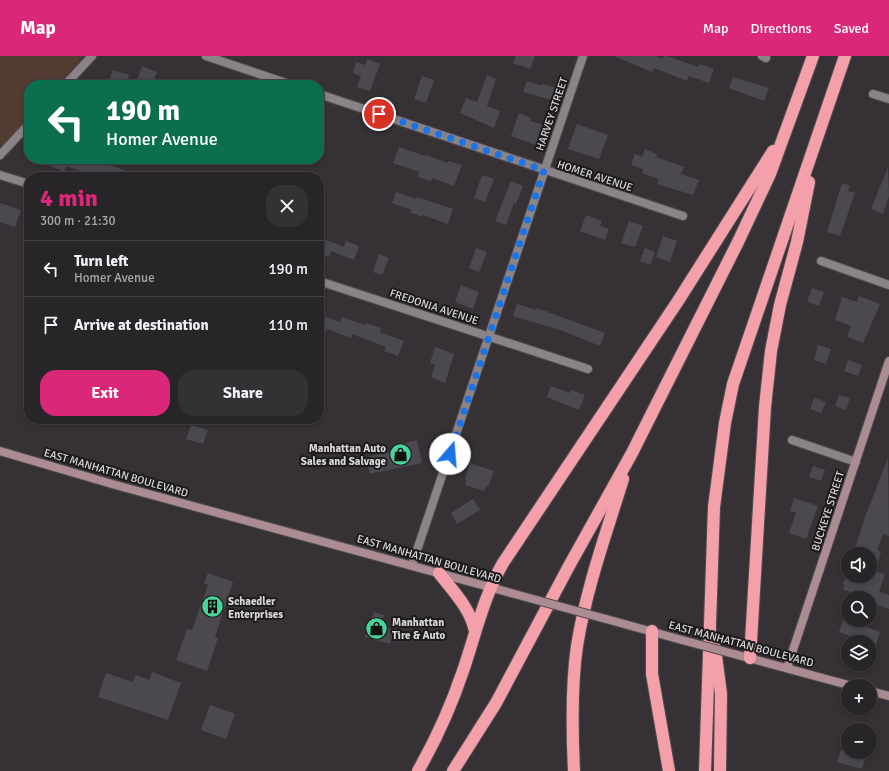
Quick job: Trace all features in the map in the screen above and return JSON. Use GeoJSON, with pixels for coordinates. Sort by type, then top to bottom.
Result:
{"type":"FeatureCollection","features":[{"type":"Feature","properties":{"kind":"highway"},"geometry":{"type":"LineString","coordinates":[[453,771],[499,698],[569,566],[632,453],[756,205],[789,124],[813,56]]}},
{"type":"Feature","properties":{"kind":"highway"},"geometry":{"type":"LineString","coordinates":[[705,771],[707,691],[712,617],[714,507],[725,423],[733,384],[845,56]]}},
{"type":"Feature","properties":{"kind":"highway"},"geometry":{"type":"LineString","coordinates":[[418,771],[442,725],[453,699],[491,588],[503,563],[707,257],[789,124]]}},
{"type":"Feature","properties":{"kind":"highway"},"geometry":{"type":"LineString","coordinates":[[750,658],[765,407],[771,350],[780,305],[797,242],[818,136]]}},
{"type":"Feature","properties":{"kind":"highway"},"geometry":{"type":"LineString","coordinates":[[574,771],[574,678],[581,621],[593,574],[632,453]]}},
{"type":"Feature","properties":{"kind":"highway"},"geometry":{"type":"LineString","coordinates":[[439,574],[467,608],[471,616],[475,632]]}},
{"type":"Feature","properties":{"kind":"highway"},"geometry":{"type":"LineString","coordinates":[[712,617],[721,694],[720,771]]}},
{"type":"Feature","properties":{"kind":"highway"},"geometry":{"type":"LineString","coordinates":[[652,631],[652,674],[669,771]]}},
{"type":"Feature","properties":{"kind":"street"},"geometry":{"type":"LineString","coordinates":[[70,80],[92,56]]}},
{"type":"Feature","properties":{"kind":"street"},"geometry":{"type":"LineString","coordinates":[[206,56],[277,80]]}},
{"type":"Feature","properties":{"kind":"street","name":"HARVEY STREET"},"geometry":{"type":"LineString","coordinates":[[412,565],[583,56]]}},
{"type":"Feature","properties":{"kind":"street"},"geometry":{"type":"LineString","coordinates":[[873,94],[889,99]]}},
{"type":"Feature","properties":{"kind":"street","name":"HOMER AVENUE"},"geometry":{"type":"LineString","coordinates":[[324,96],[683,216]]}},
{"type":"Feature","properties":{"kind":"street"},"geometry":{"type":"LineString","coordinates":[[0,156],[24,130]]}},
{"type":"Feature","properties":{"kind":"street"},"geometry":{"type":"LineString","coordinates":[[0,175],[24,182]]}},
{"type":"Feature","properties":{"kind":"street"},"geometry":{"type":"LineString","coordinates":[[820,261],[889,285]]}},
{"type":"Feature","properties":{"kind":"street","name":"FREDONIA AVENUE"},"geometry":{"type":"LineString","coordinates":[[324,283],[588,369]]}},
{"type":"Feature","properties":{"kind":"street","name":"BUCKEYE STREET"},"geometry":{"type":"LineString","coordinates":[[787,668],[889,361]]}},
{"type":"Feature","properties":{"kind":"street"},"geometry":{"type":"LineString","coordinates":[[792,440],[856,462]]}},
{"type":"Feature","properties":{"kind":"street","name":"EAST MANHATTAN BOULEVARD"},"geometry":{"type":"LineString","coordinates":[[0,451],[112,484],[841,683]]}},
{"type":"Feature","properties":{"kind":"street"},"geometry":{"type":"LineString","coordinates":[[877,693],[889,696]]}},
{"type":"Feature","properties":{"kind":"shaded area"},"geometry":{"type":"Polygon","coordinates":[[[0,56],[84,56],[62,80],[24,80],[24,123],[2,147],[0,144],[0,56]]]}},
{"type":"Feature","properties":{"kind":"building"},"geometry":{"type":"Polygon","coordinates":[[[516,56],[535,56],[530,69],[513,63],[516,56]]]}},
{"type":"Feature","properties":{"kind":"building"},"geometry":{"type":"Polygon","coordinates":[[[614,56],[656,56],[663,59],[664,56],[667,56],[698,67],[700,64],[714,69],[709,83],[689,76],[687,81],[654,68],[652,72],[614,56]]]}},
{"type":"Feature","properties":{"kind":"building"},"geometry":{"type":"Polygon","coordinates":[[[367,59],[380,64],[370,91],[357,87],[361,76],[353,73],[356,62],[365,65],[367,59]]]}},
{"type":"Feature","properties":{"kind":"building"},"geometry":{"type":"Polygon","coordinates":[[[142,66],[157,72],[154,80],[137,80],[142,66]]]}},
{"type":"Feature","properties":{"kind":"building"},"geometry":{"type":"Polygon","coordinates":[[[113,70],[129,75],[128,80],[110,80],[113,70]]]}},
{"type":"Feature","properties":{"kind":"building"},"geometry":{"type":"Polygon","coordinates":[[[487,75],[496,79],[487,106],[500,111],[494,128],[460,113],[466,98],[477,102],[487,75]]]}},
{"type":"Feature","properties":{"kind":"building"},"geometry":{"type":"Polygon","coordinates":[[[422,76],[434,80],[426,103],[414,99],[422,76]]]}},
{"type":"Feature","properties":{"kind":"building"},"geometry":{"type":"Polygon","coordinates":[[[733,77],[769,88],[764,101],[729,88],[733,77]]]}},
{"type":"Feature","properties":{"kind":"building"},"geometry":{"type":"Polygon","coordinates":[[[527,81],[542,86],[543,84],[556,88],[552,100],[523,92],[527,81]]]}},
{"type":"Feature","properties":{"kind":"building"},"geometry":{"type":"Polygon","coordinates":[[[519,113],[531,118],[530,121],[543,125],[536,145],[511,136],[519,113]]]}},
{"type":"Feature","properties":{"kind":"building"},"geometry":{"type":"Polygon","coordinates":[[[577,124],[608,135],[599,159],[568,149],[577,124]]]}},
{"type":"Feature","properties":{"kind":"building"},"geometry":{"type":"Polygon","coordinates":[[[399,147],[448,163],[448,161],[462,165],[454,186],[432,178],[431,181],[418,177],[419,172],[393,163],[399,147]]]}},
{"type":"Feature","properties":{"kind":"building"},"geometry":{"type":"Polygon","coordinates":[[[645,149],[657,154],[656,157],[684,167],[681,174],[699,180],[693,195],[657,184],[659,179],[642,173],[643,169],[631,165],[635,154],[642,157],[645,149]]]}},
{"type":"Feature","properties":{"kind":"building"},"geometry":{"type":"Polygon","coordinates":[[[47,164],[107,164],[130,172],[83,172],[66,166],[64,172],[47,164]]]}},
{"type":"Feature","properties":{"kind":"building"},"geometry":{"type":"Polygon","coordinates":[[[888,167],[889,196],[883,214],[871,209],[888,167]]]}},
{"type":"Feature","properties":{"kind":"building"},"geometry":{"type":"Polygon","coordinates":[[[482,175],[494,179],[485,202],[474,198],[482,175]]]}},
{"type":"Feature","properties":{"kind":"building"},"geometry":{"type":"Polygon","coordinates":[[[511,181],[523,186],[516,204],[514,203],[506,225],[495,221],[511,181]]]}},
{"type":"Feature","properties":{"kind":"building"},"geometry":{"type":"Polygon","coordinates":[[[842,183],[850,186],[848,191],[855,193],[840,236],[827,232],[842,183]]]}},
{"type":"Feature","properties":{"kind":"building"},"geometry":{"type":"Polygon","coordinates":[[[396,192],[416,199],[417,197],[453,209],[448,224],[423,215],[423,217],[411,213],[412,210],[392,203],[396,192]]]}},
{"type":"Feature","properties":{"kind":"building"},"geometry":{"type":"Polygon","coordinates":[[[0,203],[21,210],[15,227],[0,222],[0,203]]]}},
{"type":"Feature","properties":{"kind":"building"},"geometry":{"type":"Polygon","coordinates":[[[586,215],[602,221],[600,226],[609,229],[605,240],[580,231],[586,215]]]}},
{"type":"Feature","properties":{"kind":"building"},"geometry":{"type":"Polygon","coordinates":[[[629,221],[643,226],[635,247],[621,243],[629,221]]]}},
{"type":"Feature","properties":{"kind":"building"},"geometry":{"type":"Polygon","coordinates":[[[663,236],[677,241],[670,262],[656,257],[663,236]]]}},
{"type":"Feature","properties":{"kind":"building"},"geometry":{"type":"Polygon","coordinates":[[[324,239],[344,247],[346,241],[359,246],[354,260],[331,251],[329,257],[324,255],[324,239]]]}},
{"type":"Feature","properties":{"kind":"building"},"geometry":{"type":"Polygon","coordinates":[[[476,248],[487,252],[479,272],[469,268],[476,248]]]}},
{"type":"Feature","properties":{"kind":"building"},"geometry":{"type":"Polygon","coordinates":[[[645,248],[655,252],[650,265],[640,261],[645,248]]]}},
{"type":"Feature","properties":{"kind":"building"},"geometry":{"type":"Polygon","coordinates":[[[379,254],[389,258],[382,275],[373,272],[379,254]]]}},
{"type":"Feature","properties":{"kind":"building"},"geometry":{"type":"Polygon","coordinates":[[[461,285],[479,292],[473,309],[455,302],[461,285]]]}},
{"type":"Feature","properties":{"kind":"building"},"geometry":{"type":"Polygon","coordinates":[[[812,288],[824,292],[819,306],[807,302],[812,288]]]}},
{"type":"Feature","properties":{"kind":"building"},"geometry":{"type":"Polygon","coordinates":[[[859,296],[880,304],[863,343],[847,337],[851,326],[835,320],[842,297],[857,302],[859,296]]]}},
{"type":"Feature","properties":{"kind":"building"},"geometry":{"type":"Polygon","coordinates":[[[517,304],[536,310],[537,308],[605,333],[600,346],[560,330],[513,316],[517,304]]]}},
{"type":"Feature","properties":{"kind":"building"},"geometry":{"type":"Polygon","coordinates":[[[324,316],[340,322],[342,317],[365,325],[366,323],[381,328],[380,332],[404,341],[398,356],[384,351],[386,347],[352,334],[351,338],[327,329],[324,336],[324,316]]]}},
{"type":"Feature","properties":{"kind":"building"},"geometry":{"type":"Polygon","coordinates":[[[818,345],[831,349],[826,364],[814,360],[818,345]]]}},
{"type":"Feature","properties":{"kind":"building"},"geometry":{"type":"Polygon","coordinates":[[[435,347],[454,354],[445,383],[431,377],[435,365],[430,363],[435,347]]]}},
{"type":"Feature","properties":{"kind":"building"},"geometry":{"type":"Polygon","coordinates":[[[848,360],[862,365],[858,376],[844,371],[848,360]]]}},
{"type":"Feature","properties":{"kind":"building"},"geometry":{"type":"Polygon","coordinates":[[[551,386],[570,393],[571,390],[585,395],[579,410],[547,397],[551,386]]]}},
{"type":"Feature","properties":{"kind":"building"},"geometry":{"type":"Polygon","coordinates":[[[839,395],[850,398],[846,410],[835,406],[839,395]]]}},
{"type":"Feature","properties":{"kind":"building"},"geometry":{"type":"Polygon","coordinates":[[[814,398],[826,402],[821,413],[810,409],[814,398]]]}},
{"type":"Feature","properties":{"kind":"building"},"geometry":{"type":"Polygon","coordinates":[[[191,425],[208,430],[203,444],[186,439],[191,425]]]}},
{"type":"Feature","properties":{"kind":"building","name":"Manhattan Auto Sales and Salvage"},"geometry":{"type":"Polygon","coordinates":[[[417,440],[422,463],[370,474],[366,457],[399,450],[398,445],[417,440]]]}},
{"type":"Feature","properties":{"kind":"building"},"geometry":{"type":"Polygon","coordinates":[[[888,458],[889,536],[883,534],[877,550],[877,547],[856,547],[865,517],[888,458]]]}},
{"type":"Feature","properties":{"kind":"building"},"geometry":{"type":"Polygon","coordinates":[[[470,463],[494,471],[488,487],[486,486],[484,491],[465,485],[467,480],[465,479],[470,463]]]}},
{"type":"Feature","properties":{"kind":"building"},"geometry":{"type":"Polygon","coordinates":[[[813,466],[825,470],[821,481],[809,477],[813,466]]]}},
{"type":"Feature","properties":{"kind":"building"},"geometry":{"type":"Polygon","coordinates":[[[794,498],[818,506],[806,539],[789,533],[796,513],[790,511],[794,498]]]}},
{"type":"Feature","properties":{"kind":"building"},"geometry":{"type":"Polygon","coordinates":[[[473,499],[480,510],[457,524],[451,513],[473,499]]]}},
{"type":"Feature","properties":{"kind":"building"},"geometry":{"type":"Polygon","coordinates":[[[877,550],[881,552],[877,565],[877,550]]]}},
{"type":"Feature","properties":{"kind":"building"},"geometry":{"type":"Polygon","coordinates":[[[877,572],[885,574],[879,592],[889,595],[889,609],[877,605],[877,591],[848,591],[843,589],[845,585],[843,584],[877,583],[877,572]]]}},
{"type":"Feature","properties":{"kind":"building","name":"Schaedler Enterprises"},"geometry":{"type":"Polygon","coordinates":[[[208,573],[233,582],[215,637],[218,638],[207,671],[176,660],[187,629],[192,630],[208,585],[204,583],[208,573]]]}},
{"type":"Feature","properties":{"kind":"building","name":"Manhattan Tire & Auto"},"geometry":{"type":"Polygon","coordinates":[[[374,612],[384,615],[380,626],[394,630],[390,644],[365,637],[374,612]]]}},
{"type":"Feature","properties":{"kind":"building"},"geometry":{"type":"Polygon","coordinates":[[[841,626],[866,627],[880,632],[877,642],[877,635],[848,635],[839,632],[841,626]]]}},
{"type":"Feature","properties":{"kind":"building"},"geometry":{"type":"Polygon","coordinates":[[[152,672],[181,683],[168,720],[98,697],[106,673],[133,682],[136,675],[149,680],[152,672]]]}},
{"type":"Feature","properties":{"kind":"building"},"geometry":{"type":"Polygon","coordinates":[[[210,705],[235,714],[226,739],[201,730],[210,705]]]}},
{"type":"Feature","properties":{"kind":"building"},"geometry":{"type":"Polygon","coordinates":[[[841,750],[841,759],[865,759],[862,769],[837,762],[841,750]]]}},
{"type":"Feature","properties":{"kind":"place","name":"Manhattan Auto Sales and Salvage"},"geometry":{"type":"Point","coordinates":[401,454]}},
{"type":"Feature","properties":{"kind":"place","name":"Schaedler Enterprises"},"geometry":{"type":"Point","coordinates":[213,607]}},
{"type":"Feature","properties":{"kind":"place","name":"Manhattan Tire & Auto"},"geometry":{"type":"Point","coordinates":[377,628]}},
{"type":"Feature","properties":{"kind":"route"},"geometry":{"type":"LineString","coordinates":[[379,114],[544,170],[450,454]]}}]}
